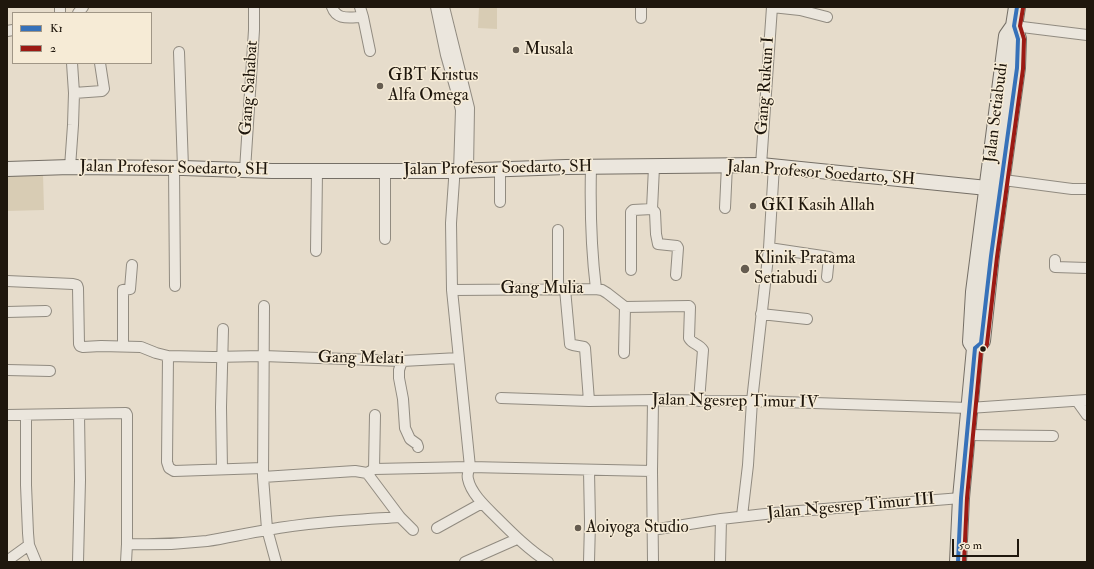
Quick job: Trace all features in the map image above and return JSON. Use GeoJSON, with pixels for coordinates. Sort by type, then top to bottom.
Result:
{"type":"FeatureCollection","features":[{"type":"Feature","properties":{"kind":"highway","name":"Jalan Setiabudi"},"geometry":{"type":"LineString","coordinates":[[958,562],[961,498],[975,348],[971,342],[974,292],[994,184],[1007,36],[1014,26],[1017,7]]}},
{"type":"Feature","properties":{"kind":"main road","name":"Jalan Profesor Soedarto, SH"},"geometry":{"type":"LineString","coordinates":[[7,169],[70,167],[317,171],[460,171],[727,165],[768,166],[994,184]]}},
{"type":"Feature","properties":{"kind":"street","name":"Gang Sahabat"},"geometry":{"type":"LineString","coordinates":[[245,170],[254,7]]}},
{"type":"Feature","properties":{"kind":"street"},"geometry":{"type":"LineString","coordinates":[[332,7],[334,13],[340,17],[363,17]]}},
{"type":"Feature","properties":{"kind":"street"},"geometry":{"type":"LineString","coordinates":[[360,7],[370,51]]}},
{"type":"Feature","properties":{"kind":"street"},"geometry":{"type":"LineString","coordinates":[[436,7],[461,89],[464,152],[460,171],[454,180],[451,223],[452,290],[470,467],[467,474],[470,485],[482,503],[518,539],[544,561]]}},
{"type":"Feature","properties":{"kind":"street"},"geometry":{"type":"LineString","coordinates":[[444,7],[451,54]]}},
{"type":"Feature","properties":{"kind":"street"},"geometry":{"type":"LineString","coordinates":[[641,7],[641,18]]}},
{"type":"Feature","properties":{"kind":"street"},"geometry":{"type":"LineString","coordinates":[[772,7],[800,10],[827,17]]}},
{"type":"Feature","properties":{"kind":"street","name":"Gang Rukun I"},"geometry":{"type":"LineString","coordinates":[[761,314],[769,248],[768,166],[772,7]]}},
{"type":"Feature","properties":{"kind":"street"},"geometry":{"type":"LineString","coordinates":[[1014,26],[1087,35]]}},
{"type":"Feature","properties":{"kind":"street"},"geometry":{"type":"LineString","coordinates":[[175,286],[179,168],[179,52]]}},
{"type":"Feature","properties":{"kind":"street"},"geometry":{"type":"LineString","coordinates":[[70,167],[74,93],[72,64]]}},
{"type":"Feature","properties":{"kind":"street"},"geometry":{"type":"LineString","coordinates":[[74,93],[99,92],[104,89],[100,64]]}},
{"type":"Feature","properties":{"kind":"street"},"geometry":{"type":"LineString","coordinates":[[726,208],[727,165]]}},
{"type":"Feature","properties":{"kind":"street"},"geometry":{"type":"LineString","coordinates":[[591,167],[592,258],[596,289]]}},
{"type":"Feature","properties":{"kind":"street"},"geometry":{"type":"LineString","coordinates":[[654,167],[652,209],[655,212],[658,244],[677,246],[676,275]]}},
{"type":"Feature","properties":{"kind":"street"},"geometry":{"type":"LineString","coordinates":[[500,169],[500,202]]}},
{"type":"Feature","properties":{"kind":"street"},"geometry":{"type":"LineString","coordinates":[[316,251],[317,171]]}},
{"type":"Feature","properties":{"kind":"street"},"geometry":{"type":"LineString","coordinates":[[385,239],[386,171]]}},
{"type":"Feature","properties":{"kind":"street"},"geometry":{"type":"LineString","coordinates":[[994,184],[1087,189]]}},
{"type":"Feature","properties":{"kind":"street"},"geometry":{"type":"LineString","coordinates":[[631,270],[631,212],[633,210],[652,209]]}},
{"type":"Feature","properties":{"kind":"street"},"geometry":{"type":"LineString","coordinates":[[558,230],[562,289],[570,344],[585,348],[588,401]]}},
{"type":"Feature","properties":{"kind":"street"},"geometry":{"type":"LineString","coordinates":[[769,248],[829,257],[827,277]]}},
{"type":"Feature","properties":{"kind":"street"},"geometry":{"type":"LineString","coordinates":[[1055,260],[1055,267],[1087,268]]}},
{"type":"Feature","properties":{"kind":"street"},"geometry":{"type":"LineString","coordinates":[[123,346],[123,290],[130,289],[132,265]]}},
{"type":"Feature","properties":{"kind":"street"},"geometry":{"type":"LineString","coordinates":[[7,281],[77,285],[79,344],[82,347],[141,347],[168,356],[167,462],[169,468],[174,471],[222,469],[263,472],[355,472],[470,467],[652,472]]}},
{"type":"Feature","properties":{"kind":"street","name":"Gang Mulia"},"geometry":{"type":"LineString","coordinates":[[452,290],[596,289],[607,293],[625,307]]}},
{"type":"Feature","properties":{"kind":"street"},"geometry":{"type":"LineString","coordinates":[[264,306],[263,472],[268,530],[276,562]]}},
{"type":"Feature","properties":{"kind":"street"},"geometry":{"type":"LineString","coordinates":[[624,353],[625,307],[689,306],[689,338],[691,342],[701,347],[703,350],[699,401]]}},
{"type":"Feature","properties":{"kind":"street"},"geometry":{"type":"LineString","coordinates":[[7,312],[46,311]]}},
{"type":"Feature","properties":{"kind":"street"},"geometry":{"type":"LineString","coordinates":[[761,314],[807,319]]}},
{"type":"Feature","properties":{"kind":"street","name":"Jalan Ngesrep Timur III"},"geometry":{"type":"LineString","coordinates":[[742,516],[761,314]]}},
{"type":"Feature","properties":{"kind":"street"},"geometry":{"type":"LineString","coordinates":[[222,469],[221,408],[223,329]]}},
{"type":"Feature","properties":{"kind":"street","name":"Gang Melati"},"geometry":{"type":"LineString","coordinates":[[168,356],[263,356],[402,361],[459,358]]}},
{"type":"Feature","properties":{"kind":"street"},"geometry":{"type":"LineString","coordinates":[[402,361],[399,370],[399,378],[403,399],[405,428],[409,438],[417,444],[418,447]]}},
{"type":"Feature","properties":{"kind":"street"},"geometry":{"type":"LineString","coordinates":[[7,370],[50,371]]}},
{"type":"Feature","properties":{"kind":"street","name":"Jalan Ngesrep Timur IV"},"geometry":{"type":"LineString","coordinates":[[501,398],[588,401],[752,401],[969,408],[1082,400]]}},
{"type":"Feature","properties":{"kind":"street"},"geometry":{"type":"LineString","coordinates":[[653,400],[653,562]]}},
{"type":"Feature","properties":{"kind":"street"},"geometry":{"type":"LineString","coordinates":[[1082,400],[1086,412]]}},
{"type":"Feature","properties":{"kind":"street"},"geometry":{"type":"LineString","coordinates":[[7,415],[126,413],[128,416],[128,544],[126,562]]}},
{"type":"Feature","properties":{"kind":"street"},"geometry":{"type":"LineString","coordinates":[[78,562],[80,480],[79,414]]}},
{"type":"Feature","properties":{"kind":"street"},"geometry":{"type":"LineString","coordinates":[[26,415],[26,485],[29,545],[36,562]]}},
{"type":"Feature","properties":{"kind":"street"},"geometry":{"type":"LineString","coordinates":[[375,415],[371,471],[400,517],[413,530]]}},
{"type":"Feature","properties":{"kind":"street"},"geometry":{"type":"LineString","coordinates":[[966,436],[1053,436]]}},
{"type":"Feature","properties":{"kind":"street"},"geometry":{"type":"LineString","coordinates":[[589,471],[589,562]]}},
{"type":"Feature","properties":{"kind":"street","name":"Jalan Ngesrep Timur III"},"geometry":{"type":"LineString","coordinates":[[652,530],[742,516],[845,506],[961,498]]}},
{"type":"Feature","properties":{"kind":"street"},"geometry":{"type":"LineString","coordinates":[[437,528],[482,503]]}},
{"type":"Feature","properties":{"kind":"street"},"geometry":{"type":"LineString","coordinates":[[128,544],[157,545],[187,543],[330,522],[400,517]]}},
{"type":"Feature","properties":{"kind":"street"},"geometry":{"type":"LineString","coordinates":[[720,562],[721,519]]}},
{"type":"Feature","properties":{"kind":"street"},"geometry":{"type":"LineString","coordinates":[[465,562],[518,539]]}},
{"type":"Feature","properties":{"kind":"street"},"geometry":{"type":"LineString","coordinates":[[7,562],[29,545]]}},
{"type":"Feature","properties":{"kind":"shaded area"},"geometry":{"type":"Polygon","coordinates":[[[479,7],[497,7],[497,29],[478,28],[479,7]]]}},
{"type":"Feature","properties":{"kind":"shaded area"},"geometry":{"type":"Polygon","coordinates":[[[43,174],[44,210],[7,211],[7,175],[43,174]]]}},
{"type":"Feature","properties":{"kind":"transit line","name":"K1"},"geometry":{"type":"LineString","coordinates":[[958,562],[961,498],[975,348],[981,343],[991,256],[1017,68],[1018,39],[1014,26],[1017,7]]}},
{"type":"Feature","properties":{"kind":"transit line","name":"2"},"geometry":{"type":"LineString","coordinates":[[964,562],[967,498],[981,351],[987,344],[997,257],[1023,69],[1024,39],[1020,26],[1023,8]]}},
{"type":"Feature","properties":{"kind":"place","name":"Musala"},"geometry":{"type":"Point","coordinates":[516,50]}},
{"type":"Feature","properties":{"kind":"place","name":"GBT Kristus Alfa Omega"},"geometry":{"type":"Point","coordinates":[380,86]}},
{"type":"Feature","properties":{"kind":"place","name":"GKI Kasih Allah"},"geometry":{"type":"Point","coordinates":[753,206]}},
{"type":"Feature","properties":{"kind":"place","name":"Klinik Pratama Setiabudi"},"geometry":{"type":"Point","coordinates":[745,269]}},
{"type":"Feature","properties":{"kind":"place","name":"Aoiyoga Studio"},"geometry":{"type":"Point","coordinates":[578,528]}}]}
